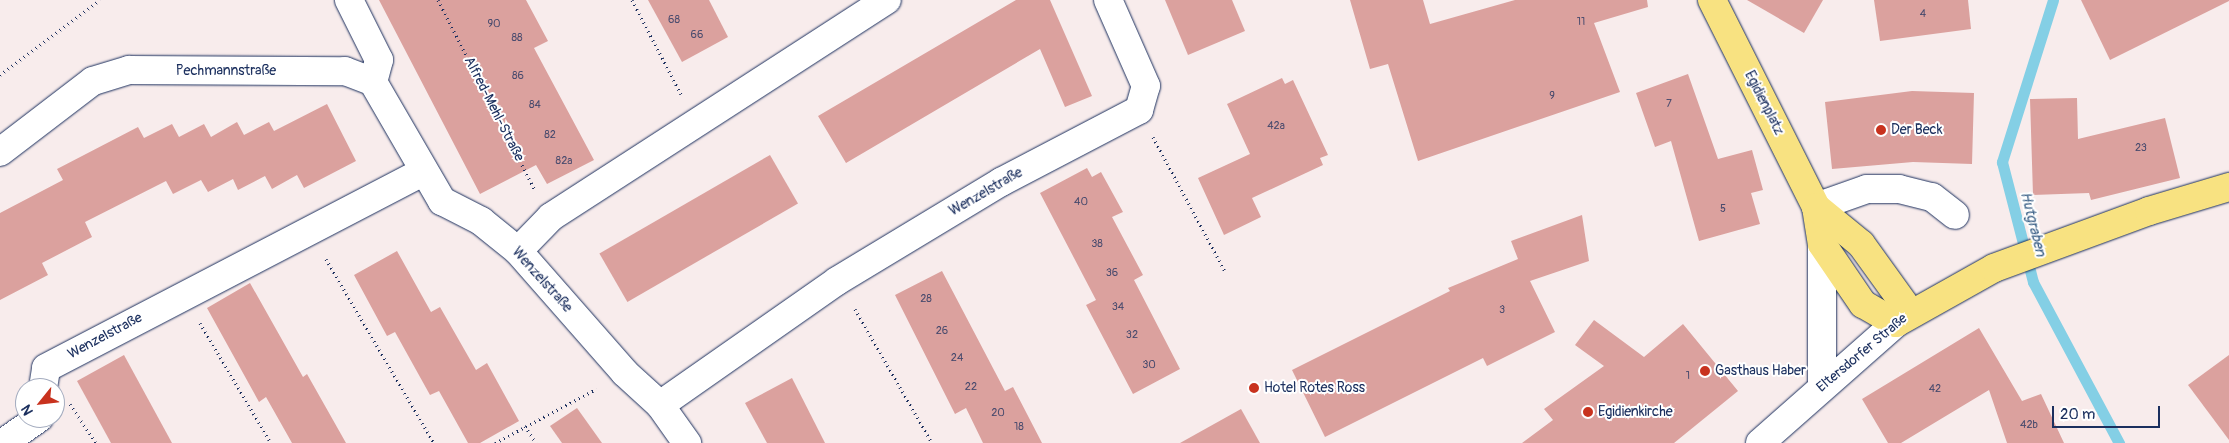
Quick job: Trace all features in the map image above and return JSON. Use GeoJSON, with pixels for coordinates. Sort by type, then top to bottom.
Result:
{"type":"FeatureCollection","features":[{"type":"Feature","properties":{"kind":"main road","name":"Egidienplatz"},"geometry":{"type":"LineString","coordinates":[[1712,0],[1816,207],[1822,244],[1863,304],[1903,317]]}},
{"type":"Feature","properties":{"kind":"main road","name":"Eltersdorfer Straße"},"geometry":{"type":"LineString","coordinates":[[1903,317],[1994,268],[2047,248],[2229,187]]}},
{"type":"Feature","properties":{"kind":"main road","name":"Egidienplatz"},"geometry":{"type":"LineString","coordinates":[[1816,207],[1861,244],[1903,317]]}},
{"type":"Feature","properties":{"kind":"street"},"geometry":{"type":"LineString","coordinates":[[349,0],[379,60],[373,82],[422,172]]}},
{"type":"Feature","properties":{"kind":"street"},"geometry":{"type":"LineString","coordinates":[[518,251],[551,217],[887,0]]}},
{"type":"Feature","properties":{"kind":"street"},"geometry":{"type":"LineString","coordinates":[[1108,0],[1146,86],[1139,110]]}},
{"type":"Feature","properties":{"kind":"street","name":"Pechmannstraße"},"geometry":{"type":"LineString","coordinates":[[0,152],[92,81],[129,70],[344,71],[373,82]]}},
{"type":"Feature","properties":{"kind":"street","name":"Wenzelstraße"},"geometry":{"type":"LineString","coordinates":[[660,405],[837,281],[1001,182],[1139,110]]}},
{"type":"Feature","properties":{"kind":"street","name":"Wenzelstraße"},"geometry":{"type":"LineString","coordinates":[[44,378],[46,368],[308,228],[422,172],[442,201],[481,221],[518,251],[625,373],[660,405],[687,443]]}},
{"type":"Feature","properties":{"kind":"street"},"geometry":{"type":"LineString","coordinates":[[1816,207],[1866,189],[1899,189],[1932,197],[1954,215]]}},
{"type":"Feature","properties":{"kind":"street"},"geometry":{"type":"LineString","coordinates":[[1822,244],[1826,307],[1822,387]]}},
{"type":"Feature","properties":{"kind":"street","name":"Eltersdorfer Straße"},"geometry":{"type":"LineString","coordinates":[[1760,443],[1903,317]]}},
{"type":"Feature","properties":{"kind":"street"},"geometry":{"type":"LineString","coordinates":[[3,443],[25,428]]}},
{"type":"Feature","properties":{"kind":"path"},"geometry":{"type":"LineString","coordinates":[[0,75],[100,0]]}},
{"type":"Feature","properties":{"kind":"path","name":"Alfred-Mehl-Straße"},"geometry":{"type":"LineString","coordinates":[[438,0],[551,217]]}},
{"type":"Feature","properties":{"kind":"path"},"geometry":{"type":"LineString","coordinates":[[632,0],[697,123]]}},
{"type":"Feature","properties":{"kind":"path"},"geometry":{"type":"LineString","coordinates":[[1139,110],[1226,273]]}},
{"type":"Feature","properties":{"kind":"path"},"geometry":{"type":"LineString","coordinates":[[308,228],[434,443]]}},
{"type":"Feature","properties":{"kind":"path"},"geometry":{"type":"LineString","coordinates":[[837,281],[884,353],[932,443]]}},
{"type":"Feature","properties":{"kind":"path"},"geometry":{"type":"LineString","coordinates":[[183,295],[271,443]]}},
{"type":"Feature","properties":{"kind":"path"},"geometry":{"type":"LineString","coordinates":[[495,443],[625,373]]}},
{"type":"Feature","properties":{"kind":"path"},"geometry":{"type":"LineString","coordinates":[[525,426],[536,442]]}},
{"type":"Feature","properties":{"kind":"building"},"geometry":{"type":"Polygon","coordinates":[[[379,0],[526,0],[548,41],[534,48],[594,160],[547,184],[536,165],[480,194],[379,0]]]}},
{"type":"Feature","properties":{"kind":"building"},"geometry":{"type":"Polygon","coordinates":[[[648,0],[709,0],[728,37],[682,62],[648,0]]]}},
{"type":"Feature","properties":{"kind":"building"},"geometry":{"type":"Polygon","coordinates":[[[1016,0],[1050,0],[1092,96],[1065,107],[1040,49],[846,163],[818,116],[1016,0]]]}},
{"type":"Feature","properties":{"kind":"building"},"geometry":{"type":"Polygon","coordinates":[[[1165,0],[1232,0],[1245,31],[1188,55],[1165,0]]]}},
{"type":"Feature","properties":{"kind":"building"},"geometry":{"type":"Polygon","coordinates":[[[1350,0],[1423,0],[1430,24],[1515,0],[1647,0],[1648,7],[1594,23],[1620,92],[1418,161],[1388,64],[1370,69],[1350,0]]]}},
{"type":"Feature","properties":{"kind":"building"},"geometry":{"type":"Polygon","coordinates":[[[1747,0],[1823,0],[1804,33],[1747,0]]]}},
{"type":"Feature","properties":{"kind":"building"},"geometry":{"type":"Polygon","coordinates":[[[1874,0],[1968,0],[1971,29],[1880,41],[1874,0]]]}},
{"type":"Feature","properties":{"kind":"building"},"geometry":{"type":"Polygon","coordinates":[[[2081,0],[2229,0],[2229,1],[2110,60],[2081,0]]]}},
{"type":"Feature","properties":{"kind":"building"},"geometry":{"type":"Polygon","coordinates":[[[1688,74],[1718,159],[1752,150],[1763,190],[1751,193],[1760,224],[1699,241],[1671,141],[1655,147],[1636,93],[1688,74]]]}},
{"type":"Feature","properties":{"kind":"building"},"geometry":{"type":"Polygon","coordinates":[[[1282,78],[1285,84],[1293,80],[1328,155],[1320,158],[1323,165],[1252,198],[1261,217],[1224,235],[1198,178],[1250,154],[1227,104],[1282,78]]]}},
{"type":"Feature","properties":{"kind":"building"},"geometry":{"type":"Polygon","coordinates":[[[1912,91],[1974,93],[1972,164],[1913,162],[1832,169],[1825,102],[1912,91]]]}},
{"type":"Feature","properties":{"kind":"building"},"geometry":{"type":"Polygon","coordinates":[[[2077,98],[2078,139],[2165,118],[2180,178],[2091,200],[2089,193],[2033,195],[2030,99],[2077,98]]]}},
{"type":"Feature","properties":{"kind":"building"},"geometry":{"type":"Polygon","coordinates":[[[327,104],[356,161],[304,188],[297,175],[272,189],[265,176],[238,190],[233,179],[208,192],[201,180],[173,194],[166,181],[85,222],[92,237],[42,263],[48,275],[0,300],[0,213],[63,180],[57,169],[138,127],[144,138],[172,124],[179,137],[204,124],[211,137],[237,122],[244,135],[269,122],[274,131],[327,104]]]}},
{"type":"Feature","properties":{"kind":"building"},"geometry":{"type":"Polygon","coordinates":[[[770,155],[798,203],[627,302],[599,254],[770,155]]]}},
{"type":"Feature","properties":{"kind":"building"},"geometry":{"type":"Polygon","coordinates":[[[1087,168],[1092,177],[1101,172],[1123,212],[1112,217],[1143,275],[1134,280],[1180,369],[1133,394],[1086,305],[1096,300],[1040,193],[1087,168]]]}},
{"type":"Feature","properties":{"kind":"building"},"geometry":{"type":"Polygon","coordinates":[[[1582,215],[1589,261],[1530,281],[1555,332],[1487,366],[1483,358],[1325,437],[1292,370],[1450,291],[1448,288],[1518,259],[1511,241],[1582,215]]]}},
{"type":"Feature","properties":{"kind":"building"},"geometry":{"type":"Polygon","coordinates":[[[397,251],[431,312],[440,307],[476,370],[487,363],[519,421],[480,443],[468,443],[439,391],[430,395],[395,332],[387,336],[354,275],[397,251]]]}},
{"type":"Feature","properties":{"kind":"building"},"geometry":{"type":"Polygon","coordinates":[[[942,271],[1005,391],[1013,387],[1042,443],[983,443],[966,408],[955,414],[895,295],[942,271]]]}},
{"type":"Feature","properties":{"kind":"building"},"geometry":{"type":"Polygon","coordinates":[[[250,283],[303,377],[307,374],[346,443],[292,443],[266,397],[259,402],[207,308],[250,283]]]}},
{"type":"Feature","properties":{"kind":"building"},"geometry":{"type":"Polygon","coordinates":[[[1594,320],[1644,357],[1683,324],[1738,391],[1674,443],[1522,443],[1553,420],[1544,409],[1604,366],[1575,345],[1594,320]]]}},
{"type":"Feature","properties":{"kind":"building"},"geometry":{"type":"Polygon","coordinates":[[[1979,328],[2022,401],[2041,394],[2064,443],[2007,443],[1989,390],[1901,443],[1888,443],[1862,399],[1979,328]]]}},
{"type":"Feature","properties":{"kind":"building"},"geometry":{"type":"Polygon","coordinates":[[[124,355],[172,443],[111,443],[77,381],[124,355]]]}},
{"type":"Feature","properties":{"kind":"building"},"geometry":{"type":"Polygon","coordinates":[[[2229,355],[2229,440],[2188,385],[2229,355]]]}},
{"type":"Feature","properties":{"kind":"building"},"geometry":{"type":"Polygon","coordinates":[[[792,378],[825,443],[767,443],[745,403],[792,378]]]}},
{"type":"Feature","properties":{"kind":"building"},"geometry":{"type":"Polygon","coordinates":[[[577,408],[602,443],[562,443],[550,426],[577,408]]]}},
{"type":"Feature","properties":{"kind":"building"},"geometry":{"type":"Polygon","coordinates":[[[1241,409],[1260,443],[1180,443],[1241,409]]]}},
{"type":"Feature","properties":{"kind":"waterway","name":"Hutgraben"},"geometry":{"type":"LineString","coordinates":[[2053,0],[2002,162],[2033,282],[2119,443]]}},
{"type":"Feature","properties":{"kind":"place","name":"Der Beck"},"geometry":{"type":"Point","coordinates":[1881,130]}},
{"type":"Feature","properties":{"kind":"place","name":"Gasthaus Haber"},"geometry":{"type":"Point","coordinates":[1705,371]}},
{"type":"Feature","properties":{"kind":"place","name":"Hotel Rotes Ross"},"geometry":{"type":"Point","coordinates":[1254,388]}},
{"type":"Feature","properties":{"kind":"place","name":"Egidienkirche"},"geometry":{"type":"Point","coordinates":[1588,412]}}]}
